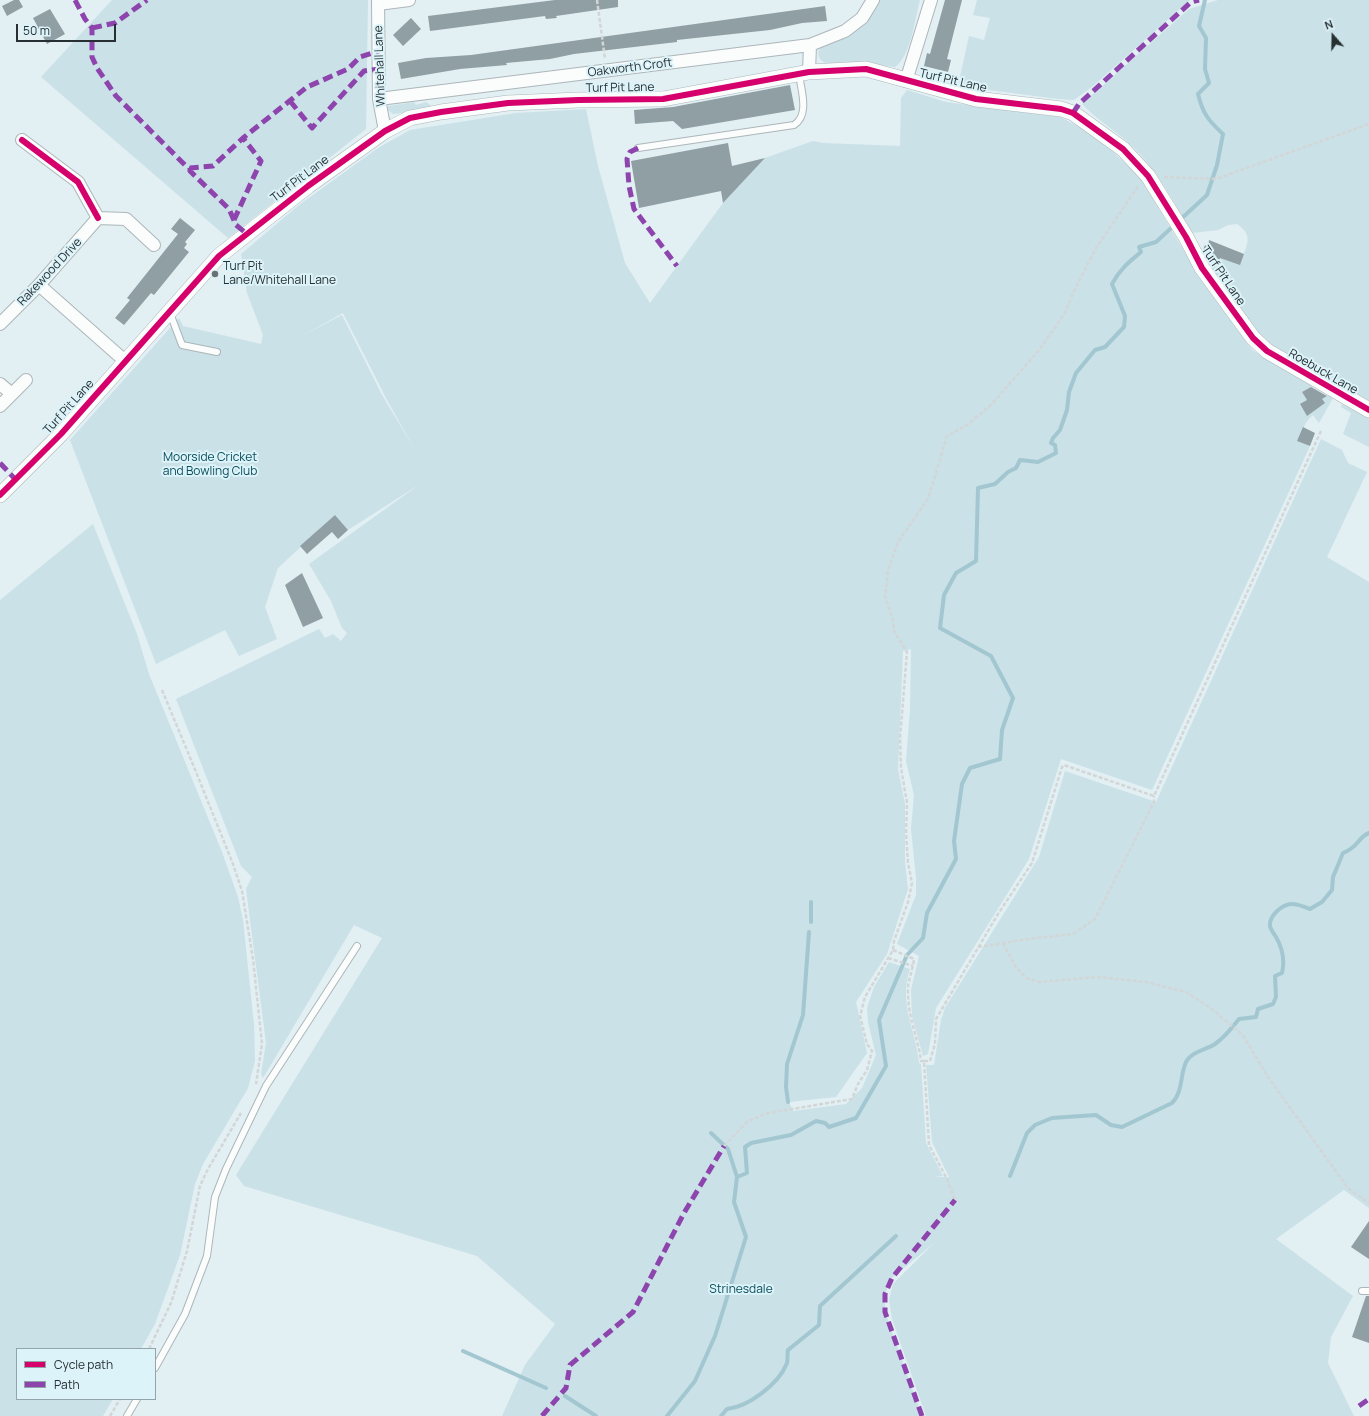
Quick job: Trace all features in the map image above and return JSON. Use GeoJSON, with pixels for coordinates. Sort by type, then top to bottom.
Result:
{"type":"FeatureCollection","features":[{"type":"Feature","properties":{"kind":"street"},"geometry":{"type":"LineString","coordinates":[[378,2],[409,0]]}},
{"type":"Feature","properties":{"kind":"street","name":"Oakworth Croft"},"geometry":{"type":"LineString","coordinates":[[379,99],[810,45],[845,31],[862,18],[873,0]]}},
{"type":"Feature","properties":{"kind":"street"},"geometry":{"type":"LineString","coordinates":[[906,81],[931,0]]}},
{"type":"Feature","properties":{"kind":"street","name":"Whitehall Lane"},"geometry":{"type":"LineString","coordinates":[[378,2],[379,99],[385,131]]}},
{"type":"Feature","properties":{"kind":"street"},"geometry":{"type":"LineString","coordinates":[[804,73],[810,45]]}},
{"type":"Feature","properties":{"kind":"street","name":"Turf Pit Lane"},"geometry":{"type":"LineString","coordinates":[[0,495],[41,455],[219,256],[308,186],[385,131],[410,118],[441,112],[508,103],[663,99],[804,73],[866,69],[976,99],[1061,109],[1073,114],[1124,150],[1151,180],[1186,237],[1202,268],[1253,338],[1267,351]]}},
{"type":"Feature","properties":{"kind":"street"},"geometry":{"type":"LineString","coordinates":[[22,140],[78,182],[98,218],[126,219],[154,245]]}},
{"type":"Feature","properties":{"kind":"street","name":"Rakewood Drive"},"geometry":{"type":"LineString","coordinates":[[0,324],[39,285],[98,218]]}},
{"type":"Feature","properties":{"kind":"street"},"geometry":{"type":"LineString","coordinates":[[39,285],[125,361]]}},
{"type":"Feature","properties":{"kind":"street","name":"Roebuck Lane"},"geometry":{"type":"LineString","coordinates":[[1267,351],[1369,410]]}},
{"type":"Feature","properties":{"kind":"street"},"geometry":{"type":"LineString","coordinates":[[0,406],[26,380]]}},
{"type":"Feature","properties":{"kind":"street"},"geometry":{"type":"LineString","coordinates":[[0,384],[12,394]]}},
{"type":"Feature","properties":{"kind":"lane"},"geometry":{"type":"LineString","coordinates":[[638,148],[794,125],[800,121],[804,111],[804,73]]}},
{"type":"Feature","properties":{"kind":"lane"},"geometry":{"type":"LineString","coordinates":[[170,311],[182,345],[217,352]]}},
{"type":"Feature","properties":{"kind":"lane"},"geometry":{"type":"LineString","coordinates":[[156,1366],[185,1314],[207,1256],[215,1197],[226,1169],[266,1086],[357,946]]}},
{"type":"Feature","properties":{"kind":"lane"},"geometry":{"type":"LineString","coordinates":[[1362,1291],[1369,1291]]}},
{"type":"Feature","properties":{"kind":"lane"},"geometry":{"type":"LineString","coordinates":[[127,1416],[136,1400]]}},
{"type":"Feature","properties":{"kind":"path"},"geometry":{"type":"LineString","coordinates":[[597,0],[607,70]]}},
{"type":"Feature","properties":{"kind":"path"},"geometry":{"type":"LineString","coordinates":[[724,1146],[748,1120],[768,1113],[852,1099],[858,1084],[867,1070],[872,1050],[867,1044],[860,1016],[865,997],[894,950],[912,883],[908,863],[906,832],[908,803],[901,768],[900,738],[907,652],[894,631],[893,620],[885,597],[888,570],[898,542],[928,499],[946,436],[968,425],[990,406],[1040,349],[1065,314],[1074,291],[1096,248],[1143,180],[1216,179],[1369,124]]}},
{"type":"Feature","properties":{"kind":"path"},"geometry":{"type":"LineString","coordinates":[[978,947],[1073,934],[1095,919],[1154,802],[1154,796],[1321,431]]}},
{"type":"Feature","properties":{"kind":"path"},"geometry":{"type":"LineString","coordinates":[[162,690],[233,864],[242,891],[253,959],[262,1044],[256,1086]]}},
{"type":"Feature","properties":{"kind":"path"},"geometry":{"type":"LineString","coordinates":[[894,950],[914,959],[909,976],[907,991],[910,1018],[919,1048],[921,1061],[930,1061],[934,1044],[936,1018],[978,947],[1032,862],[1062,767],[1064,765],[1154,796]]}},
{"type":"Feature","properties":{"kind":"path"},"geometry":{"type":"LineString","coordinates":[[1003,943],[1015,966],[1026,978],[1039,982],[1098,978],[1146,982],[1186,992],[1226,1020],[1242,1034],[1268,1077],[1348,1188],[1369,1203]]}},
{"type":"Feature","properties":{"kind":"path"},"geometry":{"type":"LineString","coordinates":[[888,958],[913,966]]}},
{"type":"Feature","properties":{"kind":"path"},"geometry":{"type":"LineString","coordinates":[[924,1061],[929,1144],[948,1179],[955,1200]]}},
{"type":"Feature","properties":{"kind":"path"},"geometry":{"type":"LineString","coordinates":[[148,1348],[171,1302],[189,1244],[200,1186],[208,1169],[242,1112]]}},
{"type":"Feature","properties":{"kind":"path"},"geometry":{"type":"LineString","coordinates":[[110,1416],[119,1400]]}},
{"type":"Feature","properties":{"kind":"green space"},"geometry":{"type":"Polygon","coordinates":[[[112,0],[368,0],[366,129],[228,238],[41,77],[112,0]]]}},
{"type":"Feature","properties":{"kind":"green space"},"geometry":{"type":"Polygon","coordinates":[[[879,0],[920,0],[909,46],[900,62],[895,67],[861,62],[832,64],[822,61],[819,57],[818,51],[823,43],[870,14],[879,0]]]}},
{"type":"Feature","properties":{"kind":"green space"},"geometry":{"type":"Polygon","coordinates":[[[977,0],[1190,0],[1093,86],[1074,100],[958,86],[969,36],[984,40],[990,18],[973,15],[977,0]]]}},
{"type":"Feature","properties":{"kind":"green space"},"geometry":{"type":"Polygon","coordinates":[[[1218,0],[1369,0],[1369,402],[1274,351],[1225,292],[1201,257],[1218,262],[1220,258],[1240,264],[1248,242],[1243,228],[1237,224],[1228,225],[1218,230],[1192,233],[1157,175],[1140,154],[1082,104],[1189,9],[1218,0]]]}},
{"type":"Feature","properties":{"kind":"green space"},"geometry":{"type":"Polygon","coordinates":[[[907,90],[946,102],[1060,117],[1085,130],[1112,151],[1141,179],[1203,283],[1252,350],[1313,386],[1302,392],[1307,400],[1300,405],[1307,415],[1322,399],[1328,395],[1333,398],[1319,423],[1313,415],[1302,430],[1298,441],[1310,446],[1152,790],[1061,759],[1029,859],[936,1008],[928,1054],[923,1056],[912,1016],[911,990],[919,956],[897,944],[916,895],[916,878],[911,829],[914,795],[906,761],[910,710],[911,649],[903,651],[898,769],[905,804],[905,862],[908,889],[887,954],[856,1002],[867,1053],[836,1097],[789,1102],[793,1111],[846,1104],[862,1088],[876,1055],[868,1022],[867,1008],[874,987],[889,962],[910,969],[906,993],[907,1005],[919,1063],[921,1064],[926,1143],[943,1176],[933,1177],[949,1177],[932,1142],[926,1065],[934,1065],[941,1020],[945,1008],[1039,857],[1065,771],[1156,802],[1321,439],[1342,450],[1348,463],[1367,472],[1327,557],[1369,582],[1369,1208],[1344,1190],[1276,1239],[1353,1296],[1331,1337],[1328,1363],[1354,1416],[926,1416],[892,1319],[889,1300],[893,1284],[934,1243],[892,1278],[885,1294],[885,1312],[922,1416],[502,1416],[525,1365],[555,1324],[477,1256],[244,1186],[236,1175],[382,938],[354,925],[263,1078],[261,1074],[266,1043],[246,889],[252,877],[241,866],[176,699],[319,629],[325,638],[333,634],[341,641],[347,633],[342,628],[331,601],[309,564],[420,484],[348,530],[335,515],[278,568],[265,607],[277,639],[239,656],[225,630],[156,664],[70,440],[179,318],[183,326],[261,344],[263,335],[247,293],[241,254],[299,205],[378,148],[410,130],[516,113],[586,109],[598,166],[625,263],[650,303],[723,203],[765,158],[813,141],[823,143],[900,146],[901,98],[907,90]],[[343,313],[300,337],[342,315],[382,395],[415,450],[387,400],[343,313]]]}},
{"type":"Feature","properties":{"kind":"green space"},"geometry":{"type":"Polygon","coordinates":[[[414,102],[416,105],[426,102],[436,109],[393,114],[388,110],[388,106],[414,102]]]}},
{"type":"Feature","properties":{"kind":"green space"},"geometry":{"type":"Polygon","coordinates":[[[1342,404],[1369,418],[1369,447],[1343,434],[1351,413],[1341,407],[1342,404]]]}},
{"type":"Feature","properties":{"kind":"green space"},"geometry":{"type":"Polygon","coordinates":[[[93,524],[137,634],[149,674],[222,852],[238,897],[243,920],[254,1025],[255,1061],[248,1088],[203,1164],[195,1184],[180,1255],[155,1324],[142,1348],[16,1348],[16,1400],[112,1400],[103,1416],[0,1416],[0,600],[93,524]]]}},
{"type":"Feature","properties":{"kind":"building"},"geometry":{"type":"Polygon","coordinates":[[[14,0],[19,0],[23,7],[7,16],[2,6],[14,0]]]}},
{"type":"Feature","properties":{"kind":"building"},"geometry":{"type":"Polygon","coordinates":[[[555,0],[618,0],[618,7],[556,16],[557,18],[546,19],[545,16],[430,31],[428,16],[555,0]]]}},
{"type":"Feature","properties":{"kind":"building"},"geometry":{"type":"Polygon","coordinates":[[[945,0],[962,0],[947,59],[951,60],[948,72],[924,66],[927,53],[930,54],[945,0]]]}},
{"type":"Feature","properties":{"kind":"building"},"geometry":{"type":"Polygon","coordinates":[[[825,6],[827,21],[802,23],[770,30],[677,40],[677,42],[574,54],[550,59],[506,63],[507,65],[460,69],[401,79],[398,63],[426,58],[471,55],[825,6]]]}},
{"type":"Feature","properties":{"kind":"building"},"geometry":{"type":"Polygon","coordinates":[[[50,9],[65,34],[47,44],[33,18],[50,9]]]}},
{"type":"Feature","properties":{"kind":"building"},"geometry":{"type":"Polygon","coordinates":[[[411,18],[421,29],[403,46],[393,35],[411,18]]]}},
{"type":"Feature","properties":{"kind":"building"},"geometry":{"type":"Polygon","coordinates":[[[790,85],[795,110],[682,129],[673,121],[635,124],[634,110],[673,107],[790,85]]]}},
{"type":"Feature","properties":{"kind":"building"},"geometry":{"type":"Polygon","coordinates":[[[728,143],[732,166],[765,158],[723,203],[721,191],[639,208],[631,161],[728,143]]]}},
{"type":"Feature","properties":{"kind":"building"},"geometry":{"type":"Polygon","coordinates":[[[180,218],[195,230],[185,242],[187,244],[184,248],[189,252],[154,295],[151,293],[124,325],[115,318],[130,300],[127,298],[178,234],[171,229],[180,218]]]}},
{"type":"Feature","properties":{"kind":"building"},"geometry":{"type":"Polygon","coordinates":[[[1209,240],[1244,254],[1240,265],[1220,258],[1218,263],[1207,259],[1203,250],[1205,245],[1208,246],[1209,240]]]}},
{"type":"Feature","properties":{"kind":"building"},"geometry":{"type":"Polygon","coordinates":[[[1311,387],[1327,396],[1322,399],[1325,403],[1307,416],[1300,404],[1307,400],[1302,392],[1311,387]]]}},
{"type":"Feature","properties":{"kind":"building"},"geometry":{"type":"Polygon","coordinates":[[[1303,427],[1315,433],[1310,446],[1297,441],[1303,427]]]}},
{"type":"Feature","properties":{"kind":"building"},"geometry":{"type":"Polygon","coordinates":[[[335,515],[348,530],[338,539],[332,532],[307,554],[300,546],[335,515]]]}},
{"type":"Feature","properties":{"kind":"building"},"geometry":{"type":"Polygon","coordinates":[[[302,573],[323,618],[303,627],[285,585],[302,573]]]}},
{"type":"Feature","properties":{"kind":"building"},"geometry":{"type":"Polygon","coordinates":[[[1369,1221],[1369,1259],[1351,1247],[1369,1221]]]}},
{"type":"Feature","properties":{"kind":"building"},"geometry":{"type":"Polygon","coordinates":[[[1366,1296],[1369,1296],[1369,1343],[1352,1337],[1366,1296]]]}},
{"type":"Feature","properties":{"kind":"waterway"},"geometry":{"type":"LineString","coordinates":[[667,1416],[695,1381],[715,1336],[746,1237],[734,1202],[737,1177],[747,1173],[745,1147],[751,1143],[791,1135],[816,1121],[825,1123],[829,1127],[856,1118],[886,1066],[879,1020],[907,955],[923,938],[927,913],[956,859],[954,841],[962,784],[970,768],[1000,759],[1002,730],[1013,698],[991,656],[940,628],[944,595],[956,573],[976,561],[978,488],[995,484],[1008,472],[1016,468],[1020,460],[1038,462],[1056,453],[1055,445],[1051,443],[1053,438],[1060,430],[1067,410],[1069,392],[1076,373],[1095,350],[1105,347],[1124,327],[1125,316],[1112,284],[1118,274],[1141,252],[1139,247],[1156,242],[1207,195],[1217,165],[1223,134],[1213,125],[1207,116],[1202,107],[1198,94],[1209,83],[1205,69],[1206,38],[1199,26],[1205,0]]}},
{"type":"Feature","properties":{"kind":"waterway"},"geometry":{"type":"LineString","coordinates":[[1010,1176],[1027,1133],[1035,1125],[1052,1118],[1096,1115],[1111,1125],[1122,1127],[1172,1103],[1176,1099],[1180,1089],[1186,1062],[1192,1055],[1219,1041],[1239,1019],[1256,1017],[1258,1009],[1273,1004],[1276,997],[1275,976],[1282,973],[1283,964],[1283,955],[1280,946],[1270,926],[1270,922],[1274,915],[1284,906],[1297,904],[1310,909],[1322,902],[1332,890],[1333,877],[1343,853],[1352,848],[1369,833]]}},
{"type":"Feature","properties":{"kind":"waterway"},"geometry":{"type":"LineString","coordinates":[[811,902],[811,922]]}},
{"type":"Feature","properties":{"kind":"waterway"},"geometry":{"type":"LineString","coordinates":[[788,1102],[786,1087],[787,1064],[803,1015],[809,932]]}},
{"type":"Feature","properties":{"kind":"waterway"},"geometry":{"type":"LineString","coordinates":[[711,1133],[728,1149],[737,1177]]}},
{"type":"Feature","properties":{"kind":"waterway"},"geometry":{"type":"LineString","coordinates":[[721,1416],[727,1409],[744,1404],[753,1399],[777,1379],[787,1363],[788,1350],[819,1325],[820,1306],[896,1236]]}},
{"type":"Feature","properties":{"kind":"waterway"},"geometry":{"type":"LineString","coordinates":[[463,1351],[546,1388]]}},
{"type":"Feature","properties":{"kind":"waterway"},"geometry":{"type":"LineString","coordinates":[[565,1396],[596,1416]]}},
{"type":"Feature","properties":{"kind":"marked path"},"geometry":{"type":"LineString","coordinates":[[75,0],[85,19],[92,28],[92,57],[97,68],[116,96],[186,166],[190,168],[213,166],[243,138],[307,87],[348,69],[360,57],[379,51]]}},
{"type":"Feature","properties":{"kind":"marked path"},"geometry":{"type":"LineString","coordinates":[[92,28],[115,23],[147,0]]}},
{"type":"Feature","properties":{"kind":"marked path"},"geometry":{"type":"LineString","coordinates":[[1073,113],[1079,104],[1191,2],[1199,0]]}},
{"type":"Feature","properties":{"kind":"marked path"},"geometry":{"type":"LineString","coordinates":[[290,101],[312,128],[364,71],[379,69]]}},
{"type":"Feature","properties":{"kind":"marked path"},"geometry":{"type":"LineString","coordinates":[[234,220],[261,161],[243,138]]}},
{"type":"Feature","properties":{"kind":"marked path"},"geometry":{"type":"LineString","coordinates":[[638,148],[630,152],[627,159],[629,186],[634,209],[677,266]]}},
{"type":"Feature","properties":{"kind":"marked path"},"geometry":{"type":"LineString","coordinates":[[190,168],[190,171],[229,209],[236,225],[247,234]]}},
{"type":"Feature","properties":{"kind":"marked path"},"geometry":{"type":"LineString","coordinates":[[0,463],[16,480]]}},
{"type":"Feature","properties":{"kind":"marked path"},"geometry":{"type":"LineString","coordinates":[[542,1416],[566,1388],[570,1365],[633,1312],[684,1213],[724,1146]]}},
{"type":"Feature","properties":{"kind":"marked path"},"geometry":{"type":"LineString","coordinates":[[922,1416],[885,1312],[885,1294],[892,1278],[955,1200]]}},
{"type":"Feature","properties":{"kind":"marked path"},"geometry":{"type":"LineString","coordinates":[[1359,1406],[1369,1399]]}},
{"type":"Feature","properties":{"kind":"cycle path"},"geometry":{"type":"LineString","coordinates":[[0,495],[61,434],[219,256],[308,186],[385,131],[410,118],[441,112],[508,103],[663,99],[809,72],[866,69],[976,99],[1061,109],[1073,113],[1123,149],[1148,176],[1186,237],[1202,268],[1253,338],[1267,351],[1369,410]]}},
{"type":"Feature","properties":{"kind":"cycle path"},"geometry":{"type":"LineString","coordinates":[[22,140],[78,182],[98,218]]}},
{"type":"Feature","properties":{"kind":"place","name":"Turf Pit Lane/Whitehall Lane"},"geometry":{"type":"Point","coordinates":[215,274]}},
{"type":"Feature","properties":{"kind":"park label","name":"Moorside Cricket and Bowling Club"},"geometry":{"type":"Point","coordinates":[210,465]}},
{"type":"Feature","properties":{"kind":"park label","name":"Strinesdale"},"geometry":{"type":"Point","coordinates":[741,1290]}}]}
